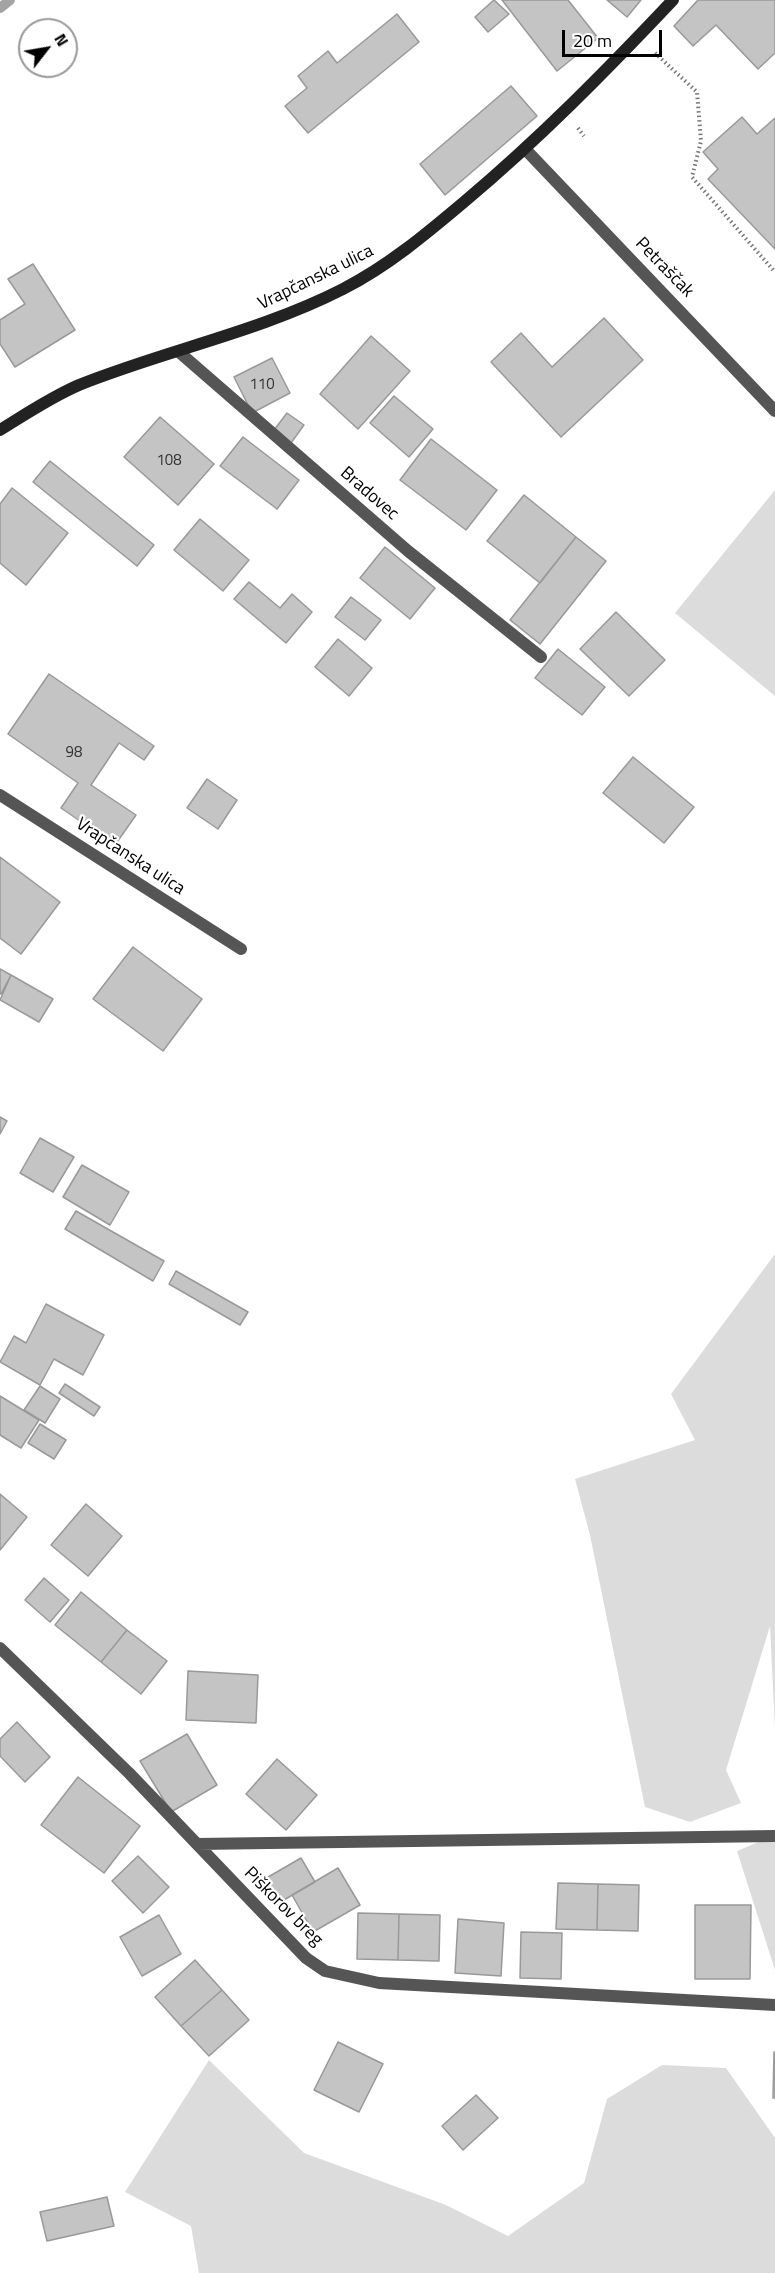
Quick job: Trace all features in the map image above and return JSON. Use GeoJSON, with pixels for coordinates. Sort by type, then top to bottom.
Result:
{"type":"FeatureCollection","features":[{"type":"Feature","properties":{"kind":"main road","name":"Vrapčanska ulica"},"geometry":{"type":"LineString","coordinates":[[0,430],[47,400],[78,386],[267,323],[343,289],[382,267],[526,150],[579,100],[673,0]]}},
{"type":"Feature","properties":{"kind":"street","name":"Petraščak"},"geometry":{"type":"LineString","coordinates":[[526,150],[775,411]]}},
{"type":"Feature","properties":{"kind":"street","name":"Bradovec"},"geometry":{"type":"LineString","coordinates":[[179,352],[408,551],[541,657]]}},
{"type":"Feature","properties":{"kind":"street","name":"Vrapčanska ulica"},"geometry":{"type":"LineString","coordinates":[[0,795],[241,949]]}},
{"type":"Feature","properties":{"kind":"street","name":"Piškorov breg"},"geometry":{"type":"LineString","coordinates":[[0,1648],[129,1773],[306,1958],[325,1971],[378,1983],[775,2005]]}},
{"type":"Feature","properties":{"kind":"street"},"geometry":{"type":"LineString","coordinates":[[197,1844],[775,1836]]}},
{"type":"Feature","properties":{"kind":"path"},"geometry":{"type":"LineString","coordinates":[[648,46],[697,92],[701,141],[692,177],[775,272]]}},
{"type":"Feature","properties":{"kind":"shaded area"},"geometry":{"type":"Polygon","coordinates":[[[775,490],[775,696],[675,613],[775,490]]]}},
{"type":"Feature","properties":{"kind":"shaded area"},"geometry":{"type":"Polygon","coordinates":[[[775,1254],[775,1729],[770,1626],[726,1770],[741,1803],[690,1822],[645,1807],[590,1535],[575,1479],[695,1440],[671,1394],[775,1254]]]}},
{"type":"Feature","properties":{"kind":"shaded area"},"geometry":{"type":"Polygon","coordinates":[[[775,1835],[775,1970],[737,1851],[775,1835]]]}},
{"type":"Feature","properties":{"kind":"shaded area"},"geometry":{"type":"Polygon","coordinates":[[[209,2060],[304,2153],[446,2205],[508,2236],[584,2183],[607,2099],[662,2065],[726,2068],[775,2138],[775,2273],[199,2273],[191,2226],[125,2192],[209,2060]]]}},
{"type":"Feature","properties":{"kind":"building"},"geometry":{"type":"Polygon","coordinates":[[[494,0],[509,14],[488,32],[475,17],[494,0]]]}},
{"type":"Feature","properties":{"kind":"building"},"geometry":{"type":"Polygon","coordinates":[[[502,0],[568,0],[598,38],[557,71],[502,0]]]}},
{"type":"Feature","properties":{"kind":"building"},"geometry":{"type":"Polygon","coordinates":[[[607,0],[641,0],[627,17],[607,0]]]}},
{"type":"Feature","properties":{"kind":"building"},"geometry":{"type":"Polygon","coordinates":[[[698,0],[775,0],[775,53],[758,69],[716,25],[693,46],[674,26],[698,0]]]}},
{"type":"Feature","properties":{"kind":"building"},"geometry":{"type":"Polygon","coordinates":[[[397,14],[419,42],[308,133],[285,106],[307,88],[298,76],[328,51],[337,63],[397,14]]]}},
{"type":"Feature","properties":{"kind":"building"},"geometry":{"type":"Polygon","coordinates":[[[511,86],[537,116],[445,195],[420,164],[511,86]]]}},
{"type":"Feature","properties":{"kind":"building"},"geometry":{"type":"Polygon","coordinates":[[[742,117],[757,134],[775,118],[775,249],[708,179],[718,169],[703,152],[742,117]]]}},
{"type":"Feature","properties":{"kind":"building"},"geometry":{"type":"Polygon","coordinates":[[[33,264],[75,330],[15,367],[0,344],[0,320],[25,304],[8,279],[33,264]]]}},
{"type":"Feature","properties":{"kind":"building"},"geometry":{"type":"Polygon","coordinates":[[[604,318],[643,360],[561,437],[491,362],[521,333],[552,367],[604,318]]]}},
{"type":"Feature","properties":{"kind":"building"},"geometry":{"type":"Polygon","coordinates":[[[371,336],[410,371],[358,429],[320,394],[371,336]]]}},
{"type":"Feature","properties":{"kind":"building"},"geometry":{"type":"Polygon","coordinates":[[[272,358],[290,393],[252,413],[234,377],[272,358]]]}},
{"type":"Feature","properties":{"kind":"building"},"geometry":{"type":"Polygon","coordinates":[[[394,396],[433,429],[409,457],[370,423],[394,396]]]}},
{"type":"Feature","properties":{"kind":"building"},"geometry":{"type":"Polygon","coordinates":[[[287,413],[304,425],[291,443],[274,430],[287,413]]]}},
{"type":"Feature","properties":{"kind":"building"},"geometry":{"type":"Polygon","coordinates":[[[160,417],[214,464],[178,505],[124,457],[160,417]]]}},
{"type":"Feature","properties":{"kind":"building"},"geometry":{"type":"Polygon","coordinates":[[[243,437],[299,480],[277,509],[220,466],[243,437]]]}},
{"type":"Feature","properties":{"kind":"building"},"geometry":{"type":"Polygon","coordinates":[[[431,439],[497,490],[466,530],[400,480],[431,439]]]}},
{"type":"Feature","properties":{"kind":"building"},"geometry":{"type":"Polygon","coordinates":[[[50,461],[154,545],[137,566],[33,482],[50,461]]]}},
{"type":"Feature","properties":{"kind":"building"},"geometry":{"type":"Polygon","coordinates":[[[12,488],[68,533],[26,585],[0,563],[0,504],[12,488]]]}},
{"type":"Feature","properties":{"kind":"building"},"geometry":{"type":"Polygon","coordinates":[[[524,495],[576,537],[540,583],[487,541],[524,495]]]}},
{"type":"Feature","properties":{"kind":"building"},"geometry":{"type":"Polygon","coordinates":[[[200,519],[249,560],[223,591],[174,550],[200,519]]]}},
{"type":"Feature","properties":{"kind":"building"},"geometry":{"type":"Polygon","coordinates":[[[576,537],[606,561],[540,644],[510,620],[576,537]]]}},
{"type":"Feature","properties":{"kind":"building"},"geometry":{"type":"Polygon","coordinates":[[[385,547],[435,588],[410,619],[360,578],[385,547]]]}},
{"type":"Feature","properties":{"kind":"building"},"geometry":{"type":"Polygon","coordinates":[[[249,582],[280,608],[292,594],[312,612],[286,643],[234,599],[249,582]]]}},
{"type":"Feature","properties":{"kind":"building"},"geometry":{"type":"Polygon","coordinates":[[[351,597],[381,620],[365,640],[335,617],[351,597]]]}},
{"type":"Feature","properties":{"kind":"building"},"geometry":{"type":"Polygon","coordinates":[[[616,612],[665,660],[629,696],[580,649],[616,612]]]}},
{"type":"Feature","properties":{"kind":"building"},"geometry":{"type":"Polygon","coordinates":[[[338,639],[372,668],[349,696],[315,667],[338,639]]]}},
{"type":"Feature","properties":{"kind":"building"},"geometry":{"type":"Polygon","coordinates":[[[558,649],[605,687],[582,715],[535,678],[558,649]]]}},
{"type":"Feature","properties":{"kind":"building"},"geometry":{"type":"Polygon","coordinates":[[[49,674],[154,746],[144,760],[119,743],[91,785],[136,815],[115,845],[61,808],[78,783],[8,734],[49,674]]]}},
{"type":"Feature","properties":{"kind":"building"},"geometry":{"type":"Polygon","coordinates":[[[633,757],[694,807],[664,843],[603,793],[633,757]]]}},
{"type":"Feature","properties":{"kind":"building"},"geometry":{"type":"Polygon","coordinates":[[[207,779],[237,800],[218,829],[187,808],[207,779]]]}},
{"type":"Feature","properties":{"kind":"building"},"geometry":{"type":"Polygon","coordinates":[[[0,857],[60,902],[21,954],[0,938],[0,857]]]}},
{"type":"Feature","properties":{"kind":"building"},"geometry":{"type":"Polygon","coordinates":[[[133,947],[202,999],[163,1051],[93,999],[133,947]]]}},
{"type":"Feature","properties":{"kind":"building"},"geometry":{"type":"Polygon","coordinates":[[[0,969],[11,975],[1,994],[0,994],[0,969]]]}},
{"type":"Feature","properties":{"kind":"building"},"geometry":{"type":"Polygon","coordinates":[[[11,975],[53,999],[39,1022],[0,1000],[11,975]]]}},
{"type":"Feature","properties":{"kind":"building"},"geometry":{"type":"Polygon","coordinates":[[[0,1117],[7,1121],[0,1134],[0,1117]]]}},
{"type":"Feature","properties":{"kind":"building"},"geometry":{"type":"Polygon","coordinates":[[[40,1138],[74,1157],[53,1192],[20,1173],[40,1138]]]}},
{"type":"Feature","properties":{"kind":"building"},"geometry":{"type":"Polygon","coordinates":[[[82,1165],[129,1192],[110,1225],[63,1197],[82,1165]]]}},
{"type":"Feature","properties":{"kind":"building"},"geometry":{"type":"Polygon","coordinates":[[[76,1211],[164,1261],[153,1281],[65,1229],[76,1211]]]}},
{"type":"Feature","properties":{"kind":"building"},"geometry":{"type":"Polygon","coordinates":[[[176,1271],[248,1312],[240,1325],[169,1284],[176,1271]]]}},
{"type":"Feature","properties":{"kind":"building"},"geometry":{"type":"Polygon","coordinates":[[[46,1304],[104,1335],[83,1375],[54,1359],[40,1385],[0,1362],[14,1336],[26,1343],[46,1304]]]}},
{"type":"Feature","properties":{"kind":"building"},"geometry":{"type":"Polygon","coordinates":[[[65,1384],[100,1407],[94,1416],[59,1393],[65,1384]]]}},
{"type":"Feature","properties":{"kind":"building"},"geometry":{"type":"Polygon","coordinates":[[[40,1386],[60,1399],[45,1423],[24,1410],[40,1386]]]}},
{"type":"Feature","properties":{"kind":"building"},"geometry":{"type":"Polygon","coordinates":[[[0,1396],[39,1420],[21,1448],[0,1435],[0,1396]]]}},
{"type":"Feature","properties":{"kind":"building"},"geometry":{"type":"Polygon","coordinates":[[[40,1424],[66,1440],[54,1459],[28,1443],[40,1424]]]}},
{"type":"Feature","properties":{"kind":"building"},"geometry":{"type":"Polygon","coordinates":[[[0,1494],[27,1517],[0,1550],[0,1494]]]}},
{"type":"Feature","properties":{"kind":"building"},"geometry":{"type":"Polygon","coordinates":[[[86,1504],[122,1536],[88,1576],[51,1545],[86,1504]]]}},
{"type":"Feature","properties":{"kind":"building"},"geometry":{"type":"Polygon","coordinates":[[[44,1578],[69,1600],[50,1622],[25,1600],[44,1578]]]}},
{"type":"Feature","properties":{"kind":"building"},"geometry":{"type":"Polygon","coordinates":[[[81,1592],[127,1630],[101,1662],[55,1625],[81,1592]]]}},
{"type":"Feature","properties":{"kind":"building"},"geometry":{"type":"Polygon","coordinates":[[[127,1630],[167,1661],[141,1694],[101,1662],[127,1630]]]}},
{"type":"Feature","properties":{"kind":"building"},"geometry":{"type":"Polygon","coordinates":[[[188,1671],[258,1675],[256,1723],[186,1720],[188,1671]]]}},
{"type":"Feature","properties":{"kind":"building"},"geometry":{"type":"Polygon","coordinates":[[[17,1722],[50,1757],[25,1782],[0,1756],[0,1739],[17,1722]]]}},
{"type":"Feature","properties":{"kind":"building"},"geometry":{"type":"Polygon","coordinates":[[[187,1734],[217,1785],[171,1812],[140,1761],[187,1734]]]}},
{"type":"Feature","properties":{"kind":"building"},"geometry":{"type":"Polygon","coordinates":[[[277,1759],[317,1795],[286,1830],[246,1794],[277,1759]]]}},
{"type":"Feature","properties":{"kind":"building"},"geometry":{"type":"Polygon","coordinates":[[[78,1777],[140,1826],[104,1873],[41,1825],[78,1777]]]}},
{"type":"Feature","properties":{"kind":"building"},"geometry":{"type":"Polygon","coordinates":[[[138,1856],[169,1887],[143,1913],[112,1881],[138,1856]]]}},
{"type":"Feature","properties":{"kind":"building"},"geometry":{"type":"Polygon","coordinates":[[[301,1858],[315,1882],[277,1904],[263,1880],[301,1858]]]}},
{"type":"Feature","properties":{"kind":"building"},"geometry":{"type":"Polygon","coordinates":[[[338,1868],[360,1905],[313,1932],[292,1895],[338,1868]]]}},
{"type":"Feature","properties":{"kind":"building"},"geometry":{"type":"Polygon","coordinates":[[[558,1883],[598,1884],[597,1930],[556,1929],[558,1883]]]}},
{"type":"Feature","properties":{"kind":"building"},"geometry":{"type":"Polygon","coordinates":[[[598,1884],[639,1885],[638,1931],[597,1930],[598,1884]]]}},
{"type":"Feature","properties":{"kind":"building"},"geometry":{"type":"Polygon","coordinates":[[[695,1905],[751,1905],[750,1979],[695,1979],[695,1905]]]}},
{"type":"Feature","properties":{"kind":"building"},"geometry":{"type":"Polygon","coordinates":[[[358,1913],[399,1914],[398,1960],[357,1959],[358,1913]]]}},
{"type":"Feature","properties":{"kind":"building"},"geometry":{"type":"Polygon","coordinates":[[[399,1914],[440,1915],[439,1961],[398,1960],[399,1914]]]}},
{"type":"Feature","properties":{"kind":"building"},"geometry":{"type":"Polygon","coordinates":[[[159,1915],[181,1954],[142,1976],[120,1937],[159,1915]]]}},
{"type":"Feature","properties":{"kind":"building"},"geometry":{"type":"Polygon","coordinates":[[[458,1919],[504,1923],[501,1976],[455,1973],[458,1919]]]}},
{"type":"Feature","properties":{"kind":"building"},"geometry":{"type":"Polygon","coordinates":[[[521,1932],[562,1933],[561,1979],[520,1978],[521,1932]]]}},
{"type":"Feature","properties":{"kind":"building"},"geometry":{"type":"Polygon","coordinates":[[[195,1960],[222,1990],[181,2026],[155,1997],[195,1960]]]}},
{"type":"Feature","properties":{"kind":"building"},"geometry":{"type":"Polygon","coordinates":[[[222,1990],[249,2020],[209,2056],[181,2026],[222,1990]]]}},
{"type":"Feature","properties":{"kind":"building"},"geometry":{"type":"Polygon","coordinates":[[[338,2042],[383,2064],[359,2112],[314,2090],[338,2042]]]}},
{"type":"Feature","properties":{"kind":"building"},"geometry":{"type":"Polygon","coordinates":[[[774,2052],[775,2098],[773,2098],[774,2052]]]}},
{"type":"Feature","properties":{"kind":"building"},"geometry":{"type":"Polygon","coordinates":[[[476,2095],[498,2118],[463,2150],[442,2126],[476,2095]]]}},
{"type":"Feature","properties":{"kind":"building"},"geometry":{"type":"Polygon","coordinates":[[[107,2197],[114,2226],[47,2241],[40,2212],[107,2197]]]}},
{"type":"Feature","properties":{"kind":"waterway"},"geometry":{"type":"LineString","coordinates":[[0,8],[10,0]]}}]}
